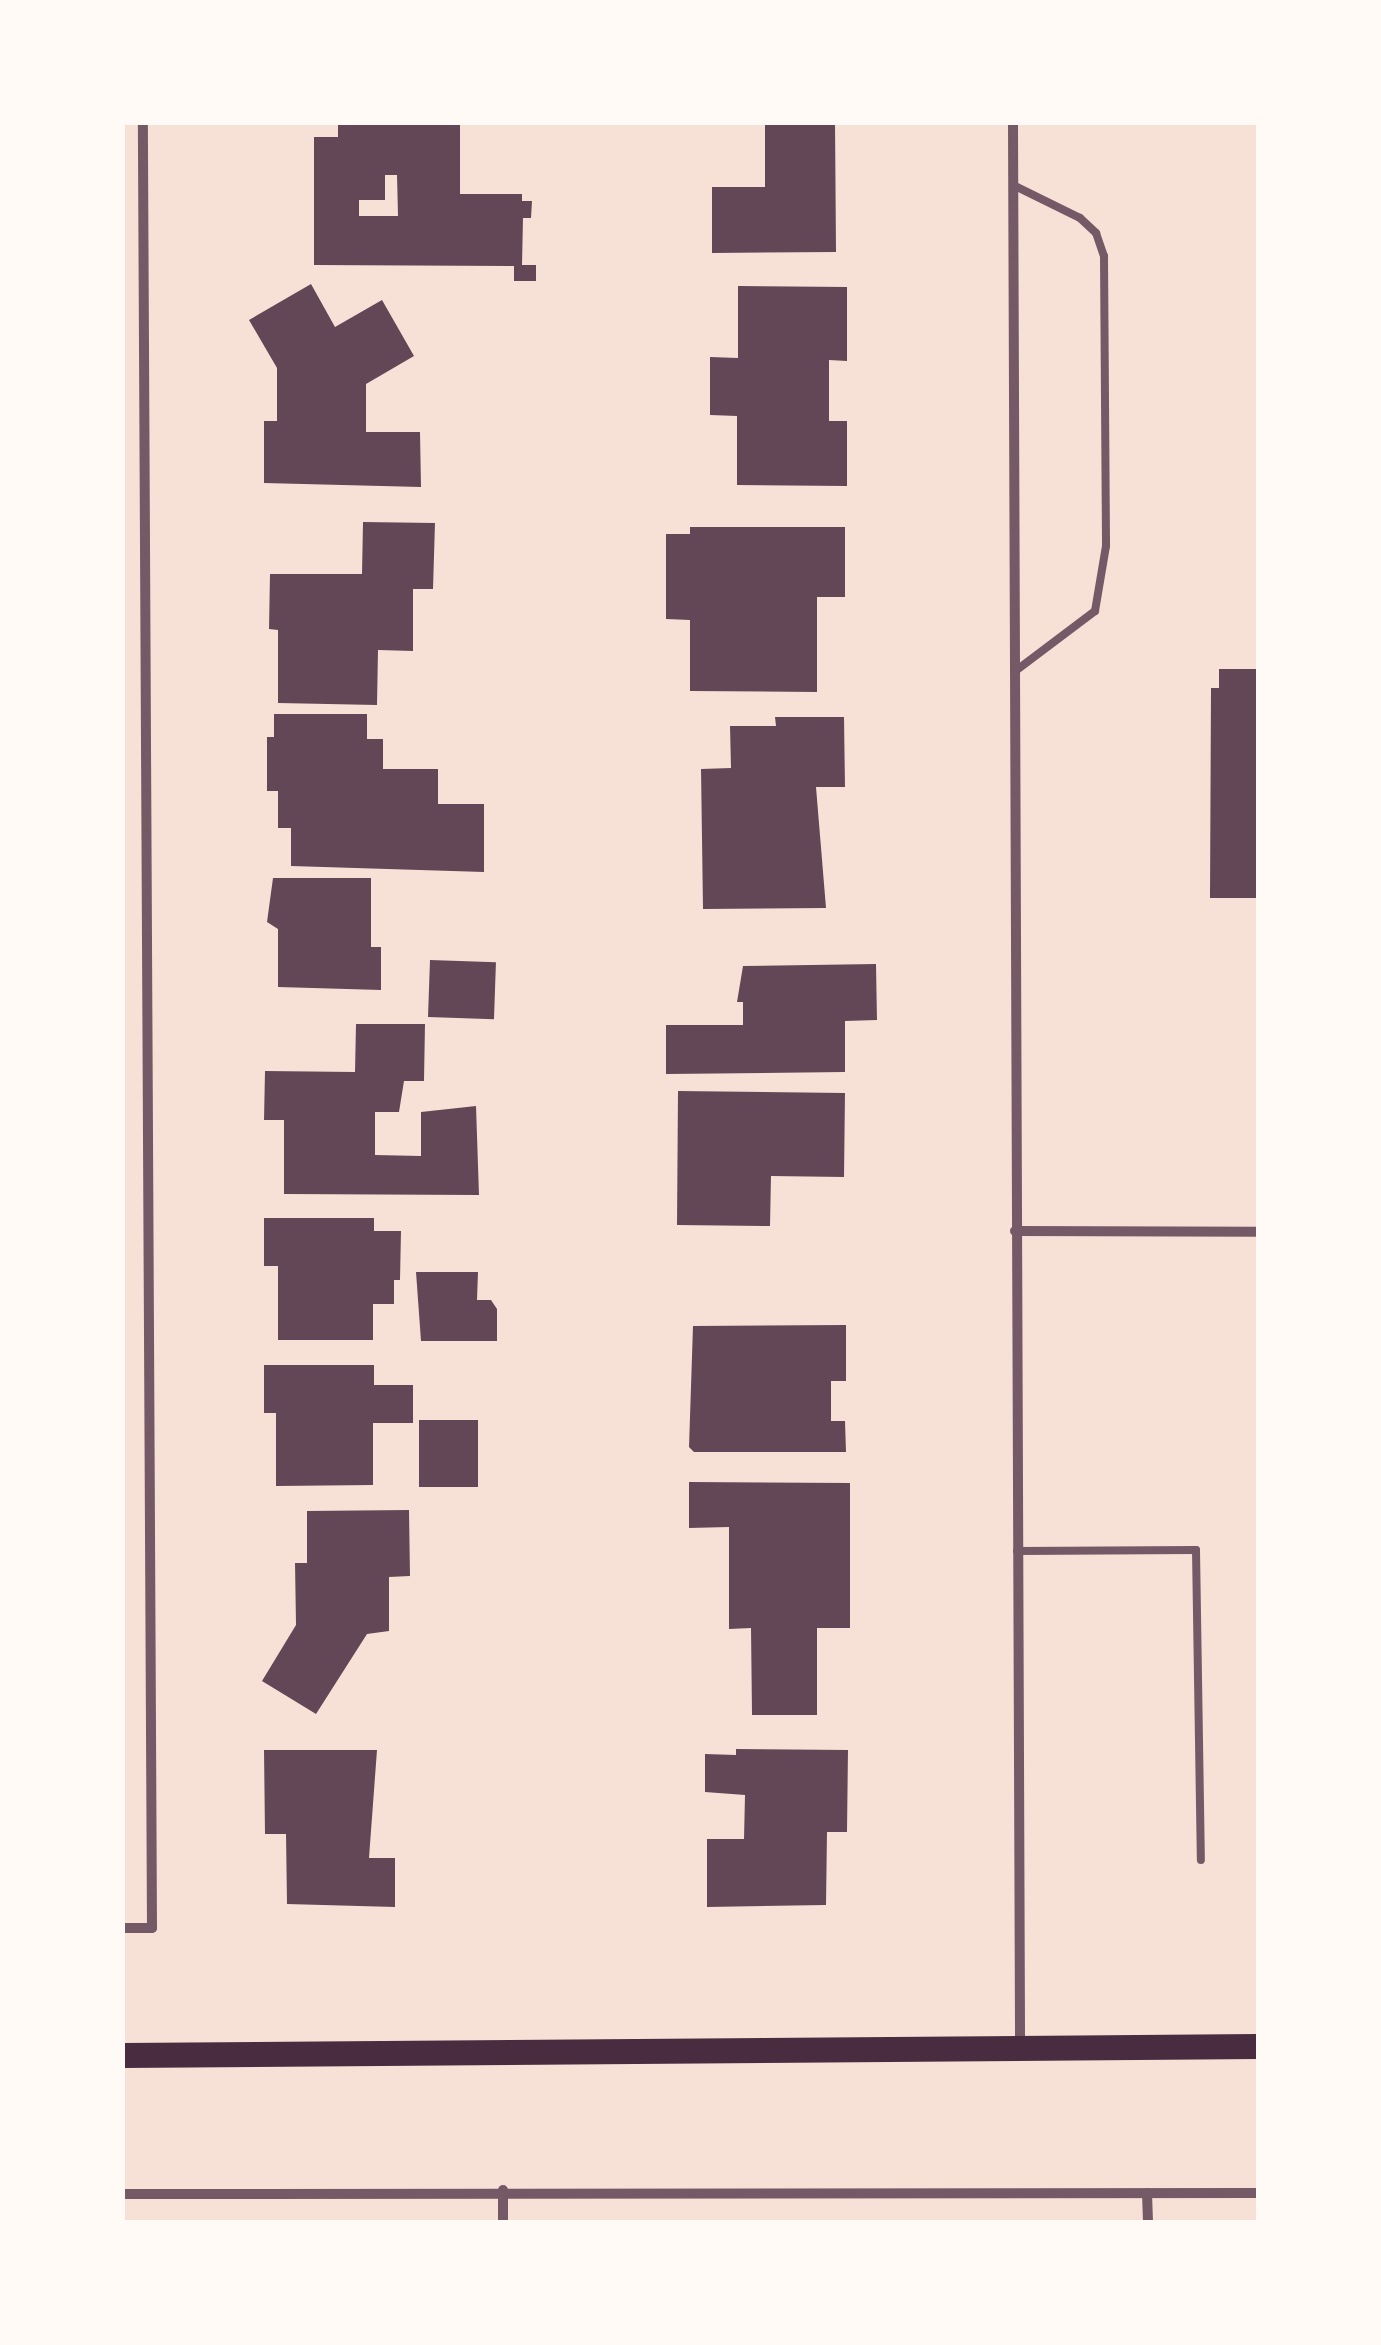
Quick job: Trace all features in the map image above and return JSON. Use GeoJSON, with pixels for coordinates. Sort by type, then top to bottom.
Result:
{"type":"FeatureCollection","features":[{"type":"Feature","properties":{"kind":"main road"},"geometry":{"type":"LineString","coordinates":[[122,2055],[1020,2044],[1258,2046]]}},
{"type":"Feature","properties":{"kind":"street"},"geometry":{"type":"LineString","coordinates":[[122,1928],[152,1928],[143,122]]}},
{"type":"Feature","properties":{"kind":"street"},"geometry":{"type":"LineString","coordinates":[[1013,122],[1014,1231],[1020,2044]]}},
{"type":"Feature","properties":{"kind":"street"},"geometry":{"type":"LineString","coordinates":[[1014,1231],[1258,1232]]}},
{"type":"Feature","properties":{"kind":"street"},"geometry":{"type":"LineString","coordinates":[[503,2190],[503,2222]]}},
{"type":"Feature","properties":{"kind":"street"},"geometry":{"type":"LineString","coordinates":[[122,2194],[503,2190],[1258,2193]]}},
{"type":"Feature","properties":{"kind":"street"},"geometry":{"type":"LineString","coordinates":[[1147,2193],[1148,2222]]}},
{"type":"Feature","properties":{"kind":"lane"},"geometry":{"type":"LineString","coordinates":[[1013,185],[1080,218],[1096,233],[1104,256],[1106,546],[1095,611],[1014,672]]}},
{"type":"Feature","properties":{"kind":"lane"},"geometry":{"type":"LineString","coordinates":[[1017,1551],[1196,1550],[1201,1860]]}},
{"type":"Feature","properties":{"kind":"building"},"geometry":{"type":"Polygon","coordinates":[[[338,122],[460,122],[460,194],[522,194],[522,201],[532,201],[531,218],[523,218],[522,265],[536,265],[536,281],[514,281],[514,266],[314,265],[314,137],[338,137],[338,122]],[[385,175],[385,200],[359,200],[359,216],[398,216],[397,175],[385,175]]]}},
{"type":"Feature","properties":{"kind":"building"},"geometry":{"type":"Polygon","coordinates":[[[765,122],[835,122],[836,252],[712,253],[712,187],[765,187],[765,122]]]}},
{"type":"Feature","properties":{"kind":"building"},"geometry":{"type":"Polygon","coordinates":[[[311,284],[335,327],[382,300],[414,356],[366,384],[366,432],[420,432],[421,487],[264,483],[264,421],[277,421],[277,368],[249,320],[311,284]]]}},
{"type":"Feature","properties":{"kind":"building"},"geometry":{"type":"Polygon","coordinates":[[[738,286],[847,287],[847,361],[829,360],[829,421],[847,421],[847,486],[737,485],[737,416],[710,415],[710,357],[738,358],[738,286]]]}},
{"type":"Feature","properties":{"kind":"building"},"geometry":{"type":"Polygon","coordinates":[[[363,522],[435,523],[433,589],[413,589],[413,651],[378,650],[377,705],[278,703],[278,630],[269,629],[270,574],[362,574],[363,522]]]}},
{"type":"Feature","properties":{"kind":"building"},"geometry":{"type":"Polygon","coordinates":[[[690,527],[845,527],[845,597],[817,597],[817,692],[690,691],[690,620],[666,619],[666,534],[690,534],[690,527]]]}},
{"type":"Feature","properties":{"kind":"building"},"geometry":{"type":"Polygon","coordinates":[[[1219,669],[1258,669],[1258,898],[1210,898],[1211,688],[1219,688],[1219,669]]]}},
{"type":"Feature","properties":{"kind":"building"},"geometry":{"type":"Polygon","coordinates":[[[274,714],[367,714],[367,739],[383,739],[383,769],[438,769],[438,804],[484,804],[484,872],[291,866],[291,828],[278,828],[278,791],[267,791],[267,737],[274,737],[274,714]]]}},
{"type":"Feature","properties":{"kind":"building"},"geometry":{"type":"Polygon","coordinates":[[[775,717],[844,717],[845,787],[816,787],[826,908],[703,909],[701,769],[731,768],[730,726],[776,726],[775,717]]]}},
{"type":"Feature","properties":{"kind":"building"},"geometry":{"type":"Polygon","coordinates":[[[273,878],[371,878],[371,947],[381,947],[381,990],[278,987],[278,929],[267,922],[273,878]]]}},
{"type":"Feature","properties":{"kind":"building"},"geometry":{"type":"Polygon","coordinates":[[[430,960],[496,962],[494,1019],[428,1017],[430,960]]]}},
{"type":"Feature","properties":{"kind":"building"},"geometry":{"type":"Polygon","coordinates":[[[876,964],[877,1020],[845,1021],[845,1072],[666,1074],[666,1025],[743,1025],[743,1002],[737,1002],[743,966],[876,964]]]}},
{"type":"Feature","properties":{"kind":"building"},"geometry":{"type":"Polygon","coordinates":[[[356,1024],[425,1024],[424,1081],[404,1081],[399,1112],[375,1112],[375,1155],[421,1156],[421,1112],[476,1106],[479,1195],[284,1194],[284,1120],[264,1120],[265,1071],[355,1072],[356,1024]]]}},
{"type":"Feature","properties":{"kind":"building"},"geometry":{"type":"Polygon","coordinates":[[[678,1091],[845,1093],[844,1177],[771,1176],[770,1226],[677,1225],[678,1091]]]}},
{"type":"Feature","properties":{"kind":"building"},"geometry":{"type":"Polygon","coordinates":[[[264,1218],[374,1218],[374,1231],[401,1231],[400,1280],[394,1280],[394,1304],[373,1304],[373,1340],[278,1340],[278,1266],[264,1266],[264,1218]]]}},
{"type":"Feature","properties":{"kind":"building"},"geometry":{"type":"Polygon","coordinates":[[[416,1272],[478,1272],[477,1300],[491,1300],[497,1309],[497,1341],[421,1341],[416,1272]]]}},
{"type":"Feature","properties":{"kind":"building"},"geometry":{"type":"Polygon","coordinates":[[[846,1325],[846,1381],[831,1381],[831,1421],[845,1421],[846,1452],[694,1452],[689,1447],[693,1326],[846,1325]]]}},
{"type":"Feature","properties":{"kind":"building"},"geometry":{"type":"Polygon","coordinates":[[[264,1365],[374,1365],[374,1385],[413,1385],[413,1423],[373,1423],[373,1485],[276,1486],[276,1413],[264,1413],[264,1365]]]}},
{"type":"Feature","properties":{"kind":"building"},"geometry":{"type":"Polygon","coordinates":[[[419,1420],[478,1420],[478,1487],[419,1487],[419,1420]]]}},
{"type":"Feature","properties":{"kind":"building"},"geometry":{"type":"Polygon","coordinates":[[[689,1482],[850,1483],[850,1628],[817,1628],[817,1715],[752,1715],[751,1628],[729,1629],[729,1527],[689,1528],[689,1482]]]}},
{"type":"Feature","properties":{"kind":"building"},"geometry":{"type":"Polygon","coordinates":[[[409,1510],[410,1576],[389,1577],[389,1631],[367,1634],[316,1714],[262,1681],[296,1625],[295,1563],[307,1563],[307,1511],[409,1510]]]}},
{"type":"Feature","properties":{"kind":"building"},"geometry":{"type":"Polygon","coordinates":[[[736,1749],[848,1750],[847,1832],[827,1832],[826,1905],[707,1907],[707,1839],[744,1839],[745,1795],[705,1792],[705,1754],[736,1755],[736,1749]]]}},
{"type":"Feature","properties":{"kind":"building"},"geometry":{"type":"Polygon","coordinates":[[[264,1750],[377,1750],[369,1858],[395,1858],[395,1907],[287,1904],[286,1834],[265,1834],[264,1750]]]}}]}
